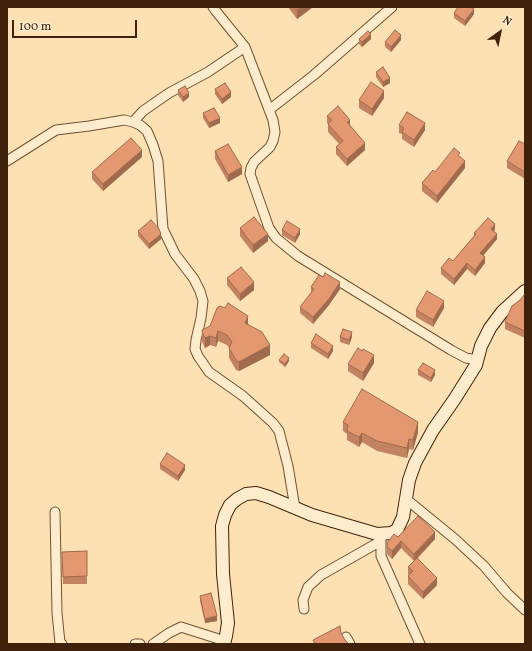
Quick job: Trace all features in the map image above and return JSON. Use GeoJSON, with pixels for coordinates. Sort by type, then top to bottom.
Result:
{"type":"FeatureCollection","features":[{"type":"Feature","properties":{"kind":"street"},"geometry":{"type":"LineString","coordinates":[[214,7],[214,10],[245,47],[273,120],[275,132],[273,141],[270,147],[254,162],[250,174],[269,228],[276,238],[298,256],[451,350],[466,358],[477,360]]}},
{"type":"Feature","properties":{"kind":"street"},"geometry":{"type":"LineString","coordinates":[[269,110],[314,75],[392,7]]}},
{"type":"Feature","properties":{"kind":"street"},"geometry":{"type":"LineString","coordinates":[[133,122],[144,111],[169,93],[208,72],[245,47]]}},
{"type":"Feature","properties":{"kind":"street"},"geometry":{"type":"LineString","coordinates":[[7,161],[56,130],[124,120],[140,125],[146,132],[153,145],[158,161],[160,206],[163,229],[175,254],[194,279],[203,301],[195,349],[209,372],[248,400],[273,423],[279,431],[288,466],[295,508]]}},
{"type":"Feature","properties":{"kind":"street"},"geometry":{"type":"LineString","coordinates":[[304,609],[303,600],[308,587],[321,575],[381,538],[397,530],[403,517],[409,480],[415,463],[433,430],[476,365],[481,346],[495,320],[525,291]]}},
{"type":"Feature","properties":{"kind":"street"},"geometry":{"type":"LineString","coordinates":[[153,644],[181,627],[224,643],[228,623],[223,574],[222,526],[230,505],[246,494],[256,492],[312,515],[381,538]]}},
{"type":"Feature","properties":{"kind":"street"},"geometry":{"type":"LineString","coordinates":[[406,500],[455,539],[484,566],[507,594],[525,610]]}},
{"type":"Feature","properties":{"kind":"street"},"geometry":{"type":"LineString","coordinates":[[55,512],[57,613],[60,642],[62,644]]}},
{"type":"Feature","properties":{"kind":"street"},"geometry":{"type":"LineString","coordinates":[[381,538],[381,556],[420,644]]}},
{"type":"Feature","properties":{"kind":"street"},"geometry":{"type":"LineString","coordinates":[[135,644],[140,644]]}},
{"type":"Feature","properties":{"kind":"building"},"geometry":{"type":"Polygon","coordinates":[[[458,7],[471,7],[474,9],[465,21],[454,13],[458,7]]]}},
{"type":"Feature","properties":{"kind":"building"},"geometry":{"type":"Polygon","coordinates":[[[395,30],[401,35],[391,47],[385,42],[395,30]]]}},
{"type":"Feature","properties":{"kind":"building"},"geometry":{"type":"Polygon","coordinates":[[[368,31],[371,34],[362,42],[359,39],[368,31]]]}},
{"type":"Feature","properties":{"kind":"building"},"geometry":{"type":"Polygon","coordinates":[[[383,67],[390,78],[383,82],[376,72],[383,67]]]}},
{"type":"Feature","properties":{"kind":"building"},"geometry":{"type":"Polygon","coordinates":[[[371,82],[384,91],[372,109],[359,100],[371,82]]]}},
{"type":"Feature","properties":{"kind":"building"},"geometry":{"type":"Polygon","coordinates":[[[225,83],[231,92],[222,99],[215,89],[225,83]]]}},
{"type":"Feature","properties":{"kind":"building"},"geometry":{"type":"Polygon","coordinates":[[[185,86],[189,93],[183,97],[178,90],[185,86]]]}},
{"type":"Feature","properties":{"kind":"building"},"geometry":{"type":"Polygon","coordinates":[[[338,106],[350,120],[347,122],[365,143],[347,159],[336,147],[343,141],[328,124],[332,120],[327,116],[338,106]]]}},
{"type":"Feature","properties":{"kind":"building"},"geometry":{"type":"Polygon","coordinates":[[[214,108],[220,118],[209,123],[203,113],[214,108]]]}},
{"type":"Feature","properties":{"kind":"building"},"geometry":{"type":"Polygon","coordinates":[[[407,112],[425,123],[414,140],[402,132],[404,128],[399,125],[407,112]]]}},
{"type":"Feature","properties":{"kind":"building"},"geometry":{"type":"Polygon","coordinates":[[[131,138],[142,150],[103,184],[92,172],[131,138]]]}},
{"type":"Feature","properties":{"kind":"building"},"geometry":{"type":"Polygon","coordinates":[[[519,141],[525,144],[525,172],[507,161],[519,141]]]}},
{"type":"Feature","properties":{"kind":"building"},"geometry":{"type":"Polygon","coordinates":[[[228,144],[242,167],[228,175],[215,151],[228,144]]]}},
{"type":"Feature","properties":{"kind":"building"},"geometry":{"type":"Polygon","coordinates":[[[454,148],[460,153],[458,155],[465,161],[437,196],[422,183],[433,170],[435,172],[454,148]]]}},
{"type":"Feature","properties":{"kind":"building"},"geometry":{"type":"Polygon","coordinates":[[[254,217],[268,234],[253,245],[240,228],[254,217]]]}},
{"type":"Feature","properties":{"kind":"building"},"geometry":{"type":"Polygon","coordinates":[[[488,218],[495,224],[491,229],[497,234],[480,253],[485,257],[475,270],[467,263],[454,279],[441,268],[449,258],[453,261],[476,234],[474,233],[488,218]]]}},
{"type":"Feature","properties":{"kind":"building"},"geometry":{"type":"Polygon","coordinates":[[[151,220],[159,229],[161,234],[149,244],[138,231],[151,220]]]}},
{"type":"Feature","properties":{"kind":"building"},"geometry":{"type":"Polygon","coordinates":[[[287,221],[300,229],[295,238],[282,230],[287,221]]]}},
{"type":"Feature","properties":{"kind":"building"},"geometry":{"type":"Polygon","coordinates":[[[241,267],[254,282],[240,294],[227,278],[241,267]]]}},
{"type":"Feature","properties":{"kind":"building"},"geometry":{"type":"Polygon","coordinates":[[[325,273],[340,282],[329,299],[313,317],[300,307],[314,289],[311,287],[319,275],[323,277],[325,273]]]}},
{"type":"Feature","properties":{"kind":"building"},"geometry":{"type":"Polygon","coordinates":[[[427,291],[444,301],[433,320],[416,310],[427,291]]]}},
{"type":"Feature","properties":{"kind":"building"},"geometry":{"type":"Polygon","coordinates":[[[525,294],[525,331],[505,322],[512,306],[525,294]]]}},
{"type":"Feature","properties":{"kind":"building"},"geometry":{"type":"Polygon","coordinates":[[[228,303],[248,316],[245,323],[262,332],[270,345],[239,362],[236,360],[229,348],[232,342],[227,335],[218,331],[216,338],[210,336],[205,338],[202,332],[202,330],[210,326],[217,308],[220,306],[225,308],[228,303]]]}},
{"type":"Feature","properties":{"kind":"building"},"geometry":{"type":"Polygon","coordinates":[[[343,329],[352,332],[349,340],[340,337],[343,329]]]}},
{"type":"Feature","properties":{"kind":"building"},"geometry":{"type":"Polygon","coordinates":[[[316,334],[333,346],[328,354],[311,343],[316,334]]]}},
{"type":"Feature","properties":{"kind":"building"},"geometry":{"type":"Polygon","coordinates":[[[358,348],[374,355],[363,373],[348,364],[358,348]]]}},
{"type":"Feature","properties":{"kind":"building"},"geometry":{"type":"Polygon","coordinates":[[[284,354],[289,358],[285,364],[279,360],[284,354]]]}},
{"type":"Feature","properties":{"kind":"building"},"geometry":{"type":"Polygon","coordinates":[[[423,363],[435,370],[431,378],[418,370],[423,363]]]}},
{"type":"Feature","properties":{"kind":"building"},"geometry":{"type":"Polygon","coordinates":[[[362,389],[418,422],[413,440],[409,439],[407,448],[377,441],[362,433],[359,437],[347,431],[348,425],[343,422],[362,389]]]}},
{"type":"Feature","properties":{"kind":"building"},"geometry":{"type":"Polygon","coordinates":[[[167,453],[185,465],[178,476],[160,464],[167,453]]]}},
{"type":"Feature","properties":{"kind":"building"},"geometry":{"type":"Polygon","coordinates":[[[418,516],[435,532],[414,554],[401,541],[392,551],[387,547],[387,543],[394,534],[398,537],[418,516]]]}},
{"type":"Feature","properties":{"kind":"building"},"geometry":{"type":"Polygon","coordinates":[[[87,551],[87,576],[63,577],[62,552],[87,551]]]}},
{"type":"Feature","properties":{"kind":"building"},"geometry":{"type":"Polygon","coordinates":[[[417,558],[437,578],[423,592],[408,576],[413,571],[408,567],[417,558]]]}},
{"type":"Feature","properties":{"kind":"building"},"geometry":{"type":"Polygon","coordinates":[[[211,593],[217,616],[205,619],[200,596],[211,593]]]}},
{"type":"Feature","properties":{"kind":"building"},"geometry":{"type":"Polygon","coordinates":[[[340,626],[341,633],[349,644],[315,644],[313,640],[340,626]]]}}]}
